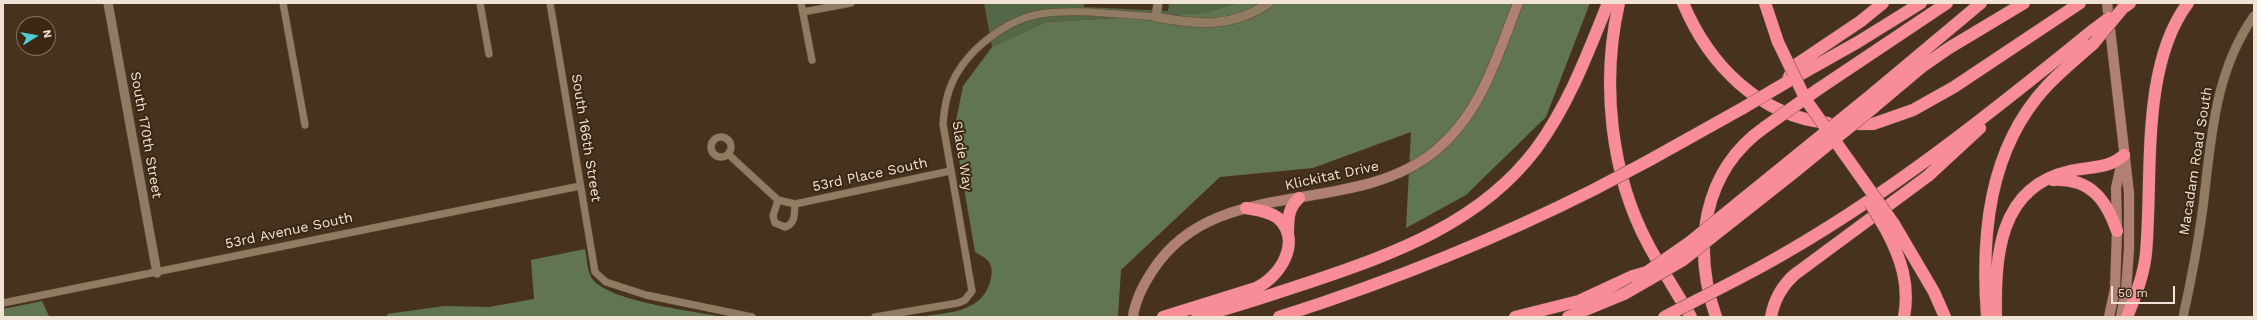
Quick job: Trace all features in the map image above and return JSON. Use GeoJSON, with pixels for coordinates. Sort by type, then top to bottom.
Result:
{"type":"FeatureCollection","features":[{"type":"Feature","properties":{"kind":"highway"},"geometry":{"type":"LineString","coordinates":[[1197,317],[1238,306],[1402,249],[1443,229],[1479,206],[1505,184],[1536,149],[1564,104],[1582,70],[1608,3]]}},
{"type":"Feature","properties":{"kind":"highway"},"geometry":{"type":"LineString","coordinates":[[1619,3],[1614,24],[1610,96],[1619,164],[1633,208],[1648,245],[1691,317]]}},
{"type":"Feature","properties":{"kind":"highway"},"geometry":{"type":"LineString","coordinates":[[1683,3],[1692,25],[1712,55],[1739,85],[1768,106],[1796,117],[1826,124],[1873,124],[1913,110],[1954,87],[2080,3]]}},
{"type":"Feature","properties":{"kind":"highway"},"geometry":{"type":"LineString","coordinates":[[1765,3],[1778,42],[1806,100],[1934,292],[1945,317]]}},
{"type":"Feature","properties":{"kind":"highway"},"geometry":{"type":"LineString","coordinates":[[1769,3],[1769,18]]}},
{"type":"Feature","properties":{"kind":"highway"},"geometry":{"type":"LineString","coordinates":[[1787,82],[1794,66],[1800,61],[1861,21],[1883,3]]}},
{"type":"Feature","properties":{"kind":"highway"},"geometry":{"type":"LineString","coordinates":[[1279,317],[1360,291],[1439,261],[1595,189],[1743,108],[1921,3]]}},
{"type":"Feature","properties":{"kind":"highway"},"geometry":{"type":"LineString","coordinates":[[1716,317],[1707,288],[1702,254],[1703,238],[1714,189],[1732,159],[1744,145],[1765,127],[1817,90],[1947,3]]}},
{"type":"Feature","properties":{"kind":"highway"},"geometry":{"type":"LineString","coordinates":[[1568,317],[1624,294],[1683,260],[1792,174],[1981,3]]}},
{"type":"Feature","properties":{"kind":"highway"},"geometry":{"type":"LineString","coordinates":[[1515,317],[1579,301],[1633,276],[1647,272],[1680,249],[1869,104],[1949,48],[2024,3]]}},
{"type":"Feature","properties":{"kind":"highway"},"geometry":{"type":"LineString","coordinates":[[2127,317],[2138,287],[2146,255],[2152,132],[2158,70],[2169,37],[2188,3]]}},
{"type":"Feature","properties":{"kind":"highway"},"geometry":{"type":"LineString","coordinates":[[1664,317],[1789,253],[1837,223],[1925,162],[2093,30],[2127,6]]}},
{"type":"Feature","properties":{"kind":"highway"},"geometry":{"type":"LineString","coordinates":[[1987,317],[1985,278],[1987,222],[1992,195],[2000,167],[2017,128],[2037,99],[2068,65],[2093,44],[2127,6]]}},
{"type":"Feature","properties":{"kind":"highway"},"geometry":{"type":"LineString","coordinates":[[1771,317],[1776,297],[1783,285],[1794,275],[1928,176],[2036,76]]}},
{"type":"Feature","properties":{"kind":"highway"},"geometry":{"type":"LineString","coordinates":[[1996,317],[1997,262],[2006,224],[2022,198],[2036,185],[2046,180],[2070,171],[2107,167],[2124,155]]}},
{"type":"Feature","properties":{"kind":"highway"},"geometry":{"type":"LineString","coordinates":[[2046,180],[2071,181],[2090,189],[2106,204],[2117,231]]}},
{"type":"Feature","properties":{"kind":"highway"},"geometry":{"type":"LineString","coordinates":[[1163,317],[1261,286],[1280,268],[1287,251],[1289,214],[1294,202],[1299,198]]}},
{"type":"Feature","properties":{"kind":"highway"},"geometry":{"type":"LineString","coordinates":[[1246,208],[1267,212],[1277,218],[1285,228],[1288,240]]}},
{"type":"Feature","properties":{"kind":"highway"},"geometry":{"type":"LineString","coordinates":[[1890,227],[1905,276],[1907,290],[1904,317]]}},
{"type":"Feature","properties":{"kind":"main road","name":"Klickitat Drive"},"geometry":{"type":"LineString","coordinates":[[1133,317],[1139,295],[1146,280],[1157,264],[1175,243],[1210,220],[1246,208],[1346,189],[1389,178],[1417,164],[1442,146],[1460,126],[1477,101],[1518,3]]}},
{"type":"Feature","properties":{"kind":"main road"},"geometry":{"type":"LineString","coordinates":[[2107,3],[2129,193],[2129,249],[2126,291],[2121,317]]}},
{"type":"Feature","properties":{"kind":"main road"},"geometry":{"type":"LineString","coordinates":[[2109,317],[2115,289],[2117,231],[2116,188],[2124,155]]}},
{"type":"Feature","properties":{"kind":"street","name":"South 170th Street"},"geometry":{"type":"LineString","coordinates":[[108,3],[157,273]]}},
{"type":"Feature","properties":{"kind":"street"},"geometry":{"type":"LineString","coordinates":[[283,3],[305,125]]}},
{"type":"Feature","properties":{"kind":"street"},"geometry":{"type":"LineString","coordinates":[[480,3],[489,54]]}},
{"type":"Feature","properties":{"kind":"street","name":"South 166th Street"},"geometry":{"type":"LineString","coordinates":[[550,3],[595,272],[606,282],[646,295],[752,317]]}},
{"type":"Feature","properties":{"kind":"street"},"geometry":{"type":"LineString","coordinates":[[801,3],[812,60]]}},
{"type":"Feature","properties":{"kind":"street"},"geometry":{"type":"LineString","coordinates":[[803,12],[852,3]]}},
{"type":"Feature","properties":{"kind":"street"},"geometry":{"type":"LineString","coordinates":[[1158,3],[1156,17],[1195,22],[1234,21],[1248,16],[1269,3]]}},
{"type":"Feature","properties":{"kind":"street","name":"Slade Way"},"geometry":{"type":"LineString","coordinates":[[875,317],[958,303],[969,296],[972,284],[943,133],[945,103],[952,83],[960,68],[969,57],[991,37],[1019,20],[1040,14],[1074,12],[1156,17]]}},
{"type":"Feature","properties":{"kind":"street","name":"Macadam Road South"},"geometry":{"type":"LineString","coordinates":[[2183,317],[2200,222],[2218,97],[2226,68],[2254,16]]}},
{"type":"Feature","properties":{"kind":"street","name":"53rd Place South"},"geometry":{"type":"LineString","coordinates":[[728,154],[778,200],[795,204],[950,171]]}},
{"type":"Feature","properties":{"kind":"street","name":"53rd Avenue South"},"geometry":{"type":"LineString","coordinates":[[3,303],[157,273],[580,186]]}},
{"type":"Feature","properties":{"kind":"street","name":"53rd Place South"},"geometry":{"type":"LineString","coordinates":[[778,200],[773,216],[775,222],[785,227],[791,226],[794,221],[795,204]]}},
{"type":"Feature","properties":{"kind":"green space"},"geometry":{"type":"Polygon","coordinates":[[[984,3],[1084,3],[1084,7],[1168,11],[1169,3],[1238,3],[1204,13],[1046,22],[992,47],[984,3]]]}},
{"type":"Feature","properties":{"kind":"green space"},"geometry":{"type":"Polygon","coordinates":[[[1238,3],[1590,3],[1546,117],[1466,195],[1406,228],[1411,132],[1313,168],[1220,177],[1121,270],[1118,317],[916,317],[949,313],[970,306],[979,300],[985,293],[990,282],[992,271],[990,263],[975,252],[954,130],[963,86],[992,47],[1046,22],[1204,13],[1238,3]]]}},
{"type":"Feature","properties":{"kind":"green space"},"geometry":{"type":"Polygon","coordinates":[[[585,249],[590,274],[594,281],[618,295],[674,309],[723,317],[388,317],[387,314],[444,306],[489,307],[534,299],[531,260],[585,249]]]}},
{"type":"Feature","properties":{"kind":"green space"},"geometry":{"type":"Polygon","coordinates":[[[42,301],[49,316],[72,317],[3,317],[3,309],[42,301]]]}}]}
